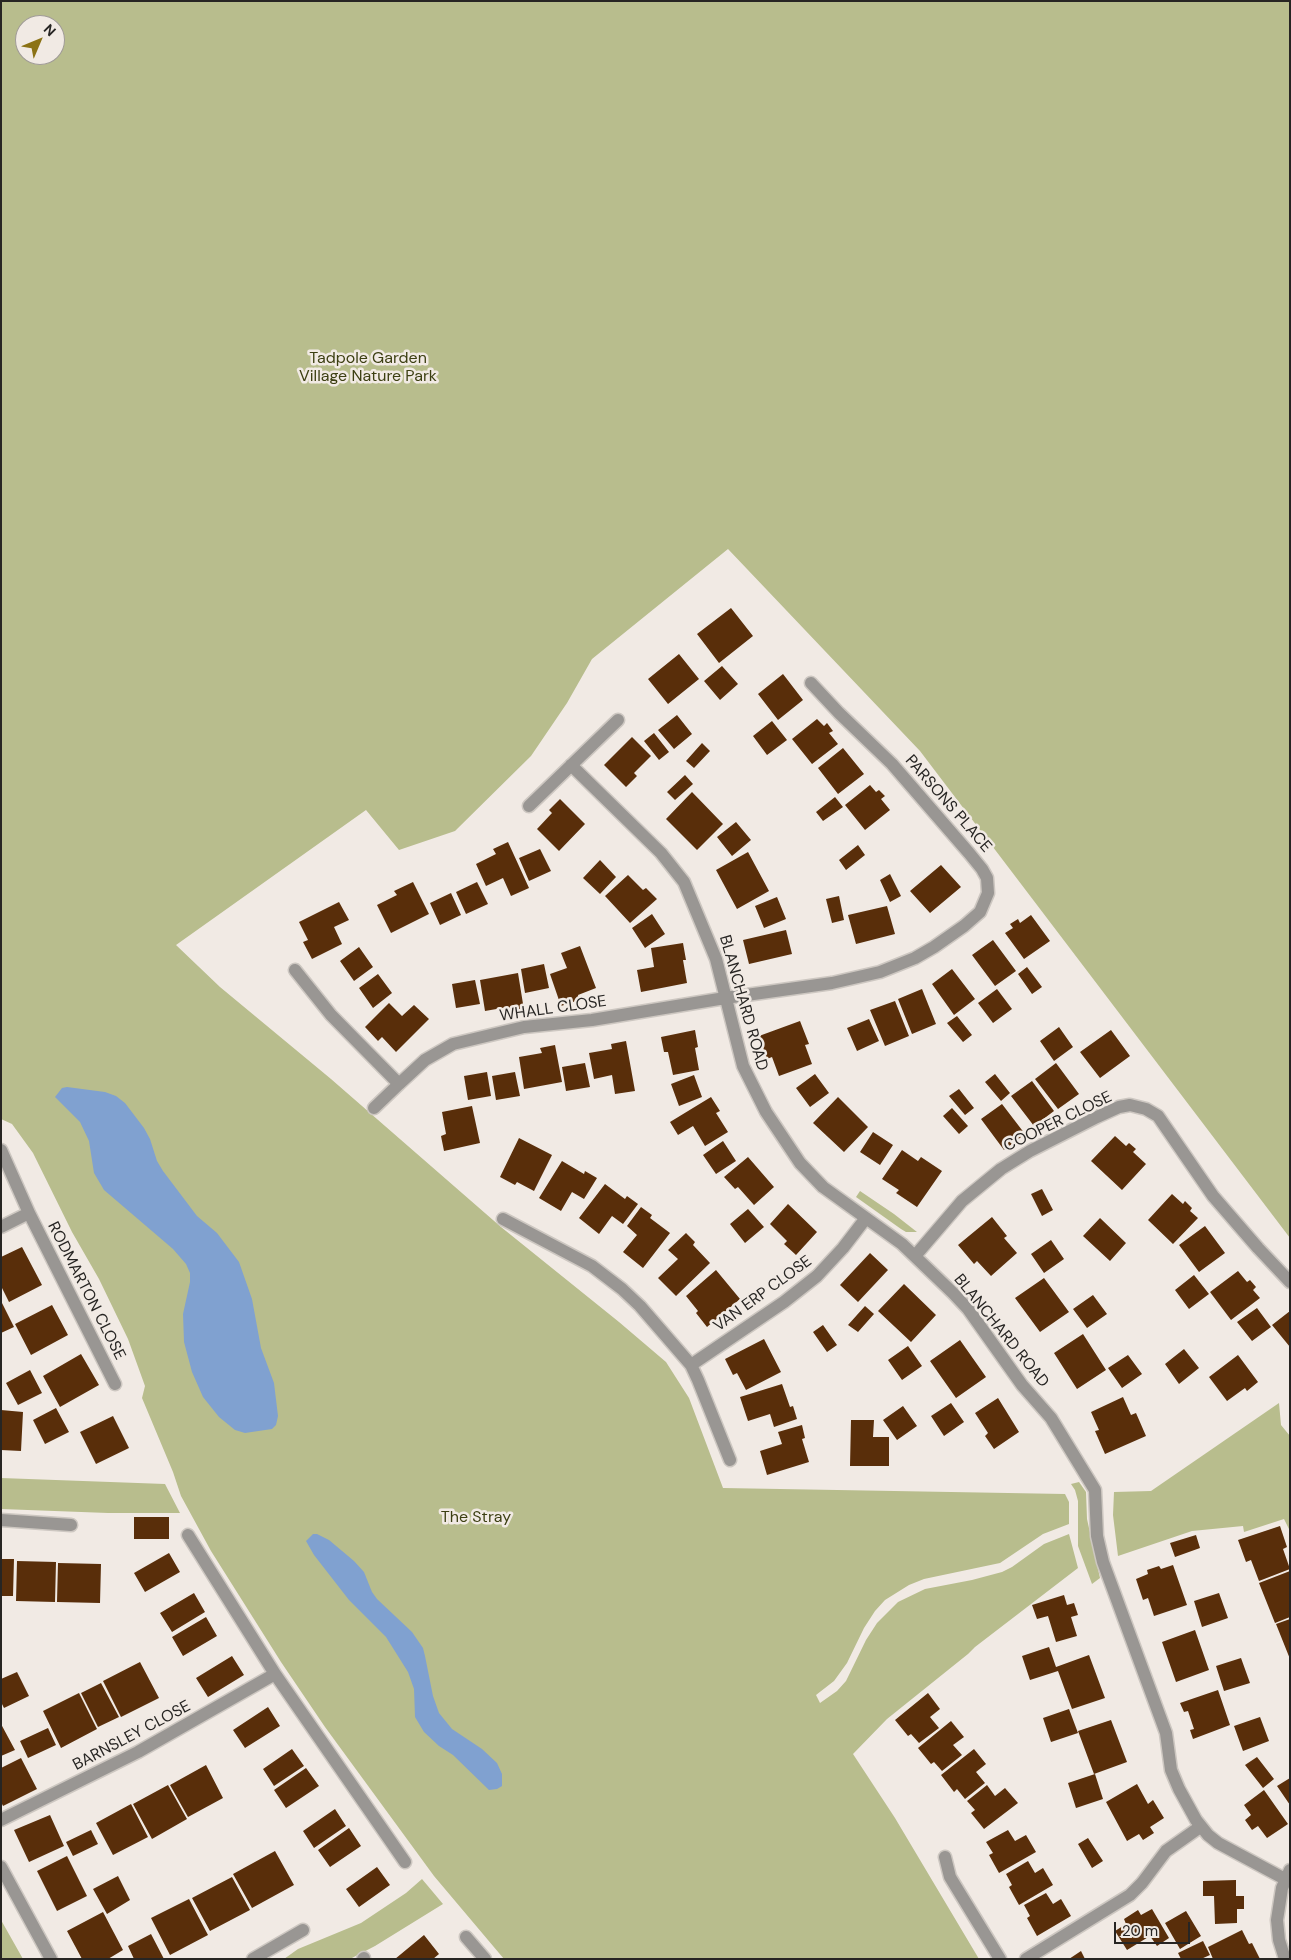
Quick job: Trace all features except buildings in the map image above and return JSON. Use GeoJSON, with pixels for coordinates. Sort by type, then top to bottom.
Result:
{"type":"FeatureCollection","features":[{"type":"Feature","properties":{"kind":"street","name":"PARSONS PLACE"},"geometry":{"type":"LineString","coordinates":[[724,998],[832,983],[896,966],[949,937],[980,912],[987,899],[988,886],[982,869],[892,764],[811,683]]}},
{"type":"Feature","properties":{"kind":"street"},"geometry":{"type":"LineString","coordinates":[[529,806],[618,720]]}},
{"type":"Feature","properties":{"kind":"street","name":"BLANCHARD ROAD"},"geometry":{"type":"LineString","coordinates":[[571,765],[661,854],[681,878],[710,942],[743,1066],[757,1098],[800,1163],[814,1180],[890,1234],[968,1309],[1022,1385],[1051,1418],[1092,1483],[1096,1499],[1097,1536],[1103,1562],[1166,1733],[1173,1777],[1200,1827],[1218,1842],[1288,1874]]}},
{"type":"Feature","properties":{"kind":"street"},"geometry":{"type":"LineString","coordinates":[[296,970],[331,1015],[399,1084]]}},
{"type":"Feature","properties":{"kind":"street","name":"WHALL CLOSE"},"geometry":{"type":"LineString","coordinates":[[374,1108],[425,1060],[453,1044],[524,1027],[592,1020],[724,998]]}},
{"type":"Feature","properties":{"kind":"street","name":"COOPER CLOSE"},"geometry":{"type":"LineString","coordinates":[[915,1256],[962,1201],[1001,1169],[1030,1150],[1097,1117],[1130,1105],[1146,1109],[1158,1116],[1213,1196],[1290,1282]]}},
{"type":"Feature","properties":{"kind":"street","name":"RODMARTON CLOSE"},"geometry":{"type":"LineString","coordinates":[[1,1150],[29,1213],[115,1384]]}},
{"type":"Feature","properties":{"kind":"street","name":"RODMARTON CLOSE"},"geometry":{"type":"LineString","coordinates":[[1,1227],[29,1213]]}},
{"type":"Feature","properties":{"kind":"street","name":"VAN ERP CLOSE"},"geometry":{"type":"LineString","coordinates":[[691,1365],[784,1302],[817,1276],[843,1248],[866,1218]]}},
{"type":"Feature","properties":{"kind":"street"},"geometry":{"type":"LineString","coordinates":[[503,1219],[592,1266],[622,1289],[640,1306],[691,1365],[730,1460]]}},
{"type":"Feature","properties":{"kind":"street"},"geometry":{"type":"LineString","coordinates":[[1,1520],[71,1524]]}},
{"type":"Feature","properties":{"kind":"street"},"geometry":{"type":"LineString","coordinates":[[188,1534],[274,1674],[405,1862]]}},
{"type":"Feature","properties":{"kind":"street","name":"BARNSLEY CLOSE"},"geometry":{"type":"LineString","coordinates":[[1,1820],[138,1752],[274,1674]]}},
{"type":"Feature","properties":{"kind":"street"},"geometry":{"type":"LineString","coordinates":[[1026,1959],[1130,1895],[1142,1883],[1166,1851],[1200,1827]]}},
{"type":"Feature","properties":{"kind":"street"},"geometry":{"type":"LineString","coordinates":[[945,1857],[950,1877],[1000,1959]]}},
{"type":"Feature","properties":{"kind":"street"},"geometry":{"type":"LineString","coordinates":[[1,1867],[51,1959]]}},
{"type":"Feature","properties":{"kind":"street"},"geometry":{"type":"LineString","coordinates":[[1285,1959],[1279,1940],[1277,1920],[1288,1874]]}},
{"type":"Feature","properties":{"kind":"street"},"geometry":{"type":"LineString","coordinates":[[253,1959],[303,1930]]}},
{"type":"Feature","properties":{"kind":"street"},"geometry":{"type":"LineString","coordinates":[[466,1937],[485,1959]]}},
{"type":"Feature","properties":{"kind":"green space"},"geometry":{"type":"Polygon","coordinates":[[[1,1],[1290,1],[1290,1238],[920,751],[728,549],[592,659],[567,703],[531,756],[455,831],[399,850],[366,810],[176,945],[220,987],[331,1079],[501,1227],[666,1362],[689,1398],[723,1488],[1065,1494],[1069,1502],[1069,1524],[1043,1534],[1000,1563],[924,1579],[909,1585],[885,1600],[864,1628],[847,1663],[834,1681],[816,1695],[820,1703],[837,1691],[846,1681],[866,1640],[877,1623],[898,1602],[925,1589],[1002,1572],[1044,1544],[1069,1534],[1078,1568],[975,1647],[887,1719],[853,1754],[895,1818],[979,1959],[504,1959],[434,1876],[325,1727],[281,1662],[211,1551],[181,1496],[142,1398],[145,1386],[128,1339],[33,1153],[12,1124],[1,1119],[1,1]]]}},
{"type":"Feature","properties":{"kind":"green space"},"geometry":{"type":"Polygon","coordinates":[[[860,1191],[917,1232],[906,1232],[856,1197],[860,1191]]]}},
{"type":"Feature","properties":{"kind":"green space"},"geometry":{"type":"Polygon","coordinates":[[[1279,1403],[1281,1425],[1290,1436],[1290,1531],[1284,1519],[1244,1532],[1243,1526],[1192,1531],[1118,1556],[1113,1515],[1114,1492],[1151,1491],[1279,1403]]]}},
{"type":"Feature","properties":{"kind":"green space"},"geometry":{"type":"Polygon","coordinates":[[[1,1478],[165,1484],[180,1513],[108,1513],[1,1509],[1,1478]]]}},
{"type":"Feature","properties":{"kind":"green space"},"geometry":{"type":"Polygon","coordinates":[[[1079,1482],[1086,1492],[1087,1519],[1100,1578],[1092,1584],[1078,1546],[1078,1501],[1071,1484],[1079,1482]]]}},
{"type":"Feature","properties":{"kind":"green space"},"geometry":{"type":"Polygon","coordinates":[[[422,1879],[443,1904],[375,1946],[350,1959],[284,1959],[298,1949],[361,1923],[406,1893],[422,1879]]]}},
{"type":"Feature","properties":{"kind":"green space"},"geometry":{"type":"Polygon","coordinates":[[[1,1920],[23,1959],[1,1959],[1,1920]]]}},
{"type":"Feature","properties":{"kind":"water"},"geometry":{"type":"Polygon","coordinates":[[[62,1088],[105,1092],[116,1096],[125,1103],[144,1128],[163,1171],[197,1216],[217,1233],[239,1262],[252,1299],[261,1348],[274,1383],[278,1416],[276,1425],[272,1429],[245,1433],[235,1430],[219,1417],[203,1397],[192,1372],[184,1342],[183,1314],[190,1282],[190,1273],[186,1264],[173,1249],[104,1190],[94,1173],[89,1141],[80,1122],[55,1097],[62,1088]]]}},
{"type":"Feature","properties":{"kind":"water"},"geometry":{"type":"Polygon","coordinates":[[[313,1534],[329,1540],[354,1561],[364,1572],[377,1599],[412,1632],[423,1648],[433,1696],[439,1713],[452,1729],[482,1749],[497,1763],[502,1774],[502,1786],[489,1790],[453,1755],[439,1746],[424,1732],[415,1717],[414,1689],[408,1672],[386,1637],[349,1600],[314,1555],[306,1541],[313,1534]]]}},
{"type":"Feature","properties":{"kind":"park label","name":"Tadpole Garden Village Nature Park"},"geometry":{"type":"Point","coordinates":[368,368]}},
{"type":"Feature","properties":{"kind":"park label","name":"The Stray"},"geometry":{"type":"Point","coordinates":[476,1518]}}]}
